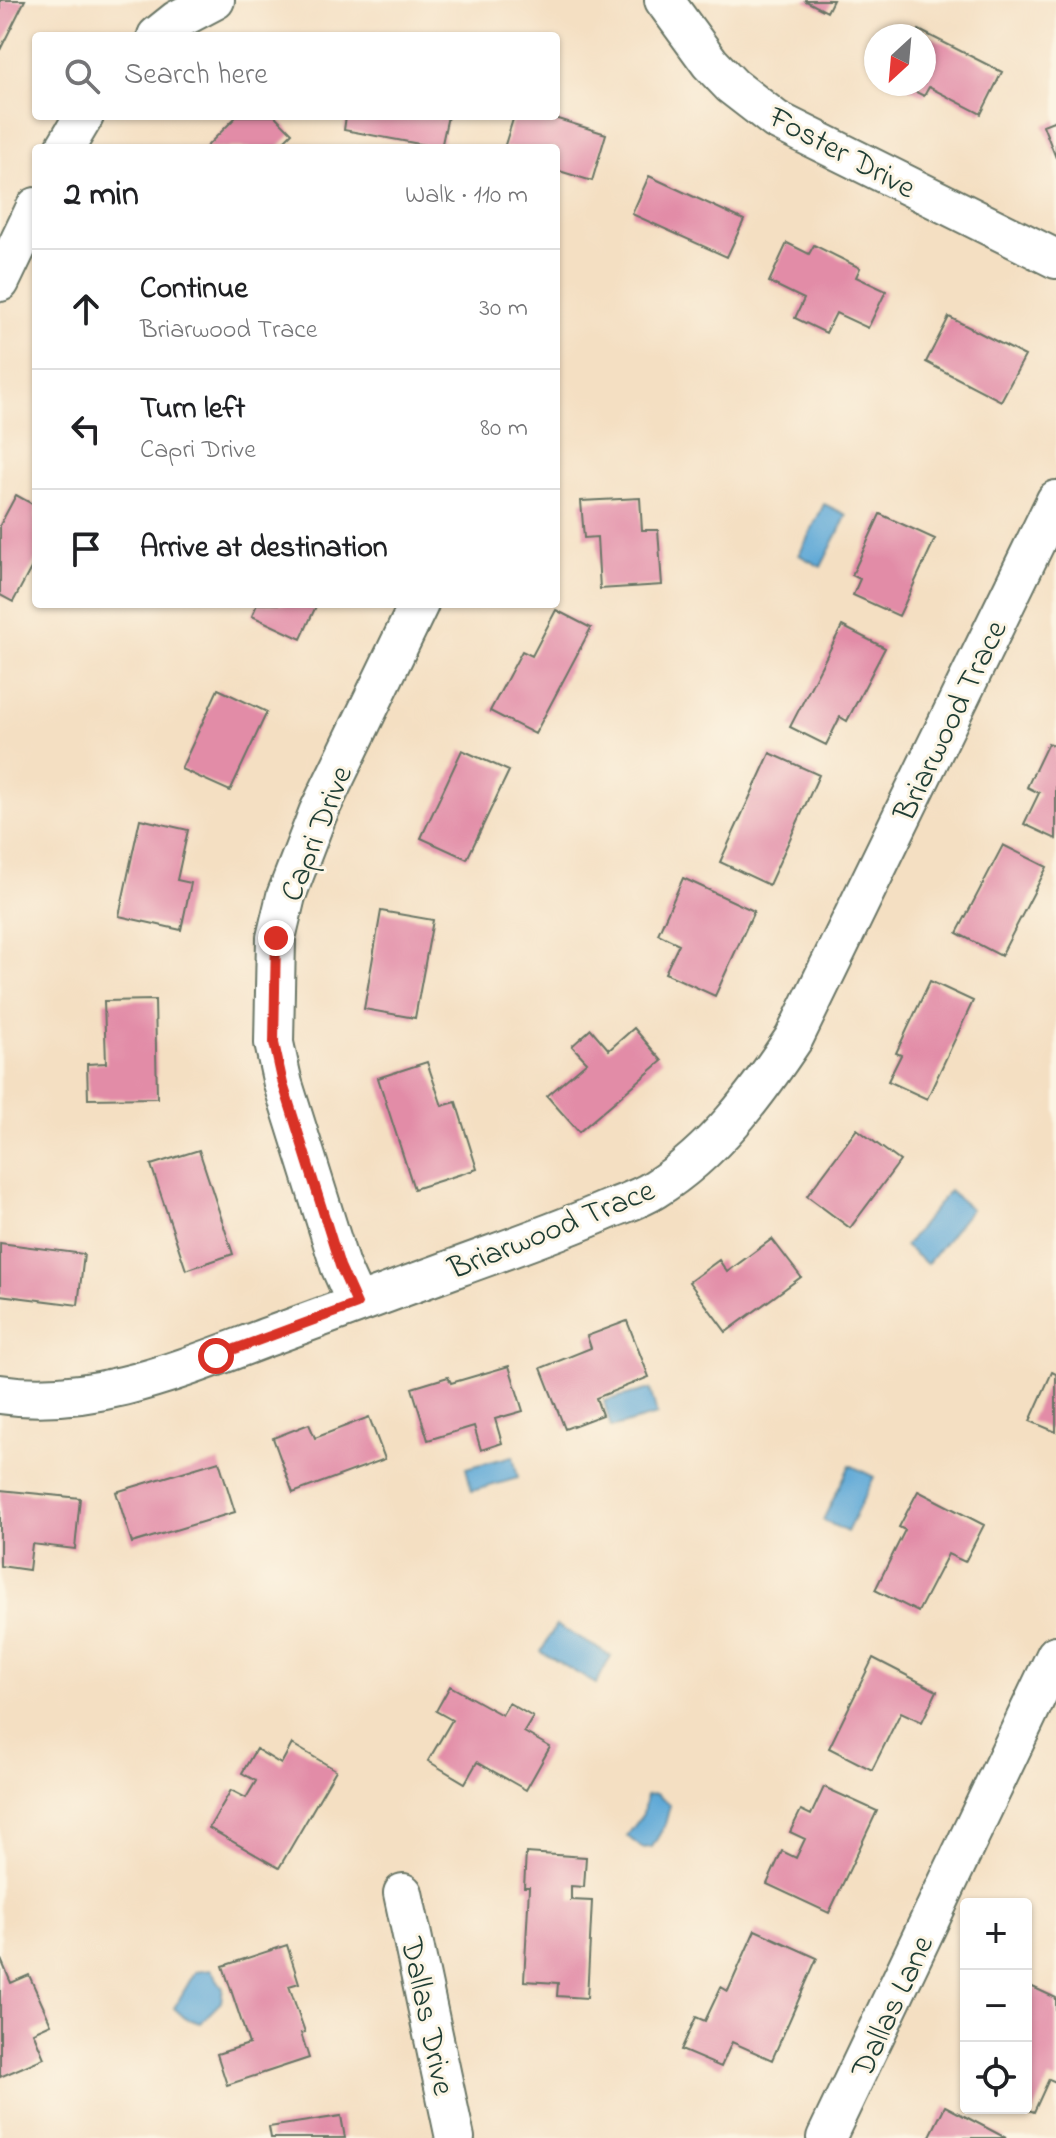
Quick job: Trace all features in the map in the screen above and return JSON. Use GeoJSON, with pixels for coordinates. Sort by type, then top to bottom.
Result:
{"type":"FeatureCollection","features":[{"type":"Feature","properties":{"kind":"street"},"geometry":{"type":"LineString","coordinates":[[162,32],[214,0]]}},
{"type":"Feature","properties":{"kind":"street","name":"Foster Drive"},"geometry":{"type":"LineString","coordinates":[[664,0],[710,63],[732,86],[776,120],[1056,259]]}},
{"type":"Feature","properties":{"kind":"street"},"geometry":{"type":"LineString","coordinates":[[67,144],[82,120]]}},
{"type":"Feature","properties":{"kind":"street"},"geometry":{"type":"LineString","coordinates":[[0,282],[32,215]]}},
{"type":"Feature","properties":{"kind":"street","name":"Briarwood Trace"},"geometry":{"type":"LineString","coordinates":[[0,1394],[16,1397],[69,1396],[125,1387],[548,1236],[654,1190],[693,1160],[729,1125],[760,1088],[794,1038],[1056,500]]}},
{"type":"Feature","properties":{"kind":"street","name":"Capri Drive"},"geometry":{"type":"LineString","coordinates":[[357,1304],[340,1266],[283,1084],[274,1043],[276,938],[286,896],[318,813],[417,608]]}},
{"type":"Feature","properties":{"kind":"street","name":"Dallas Lane"},"geometry":{"type":"LineString","coordinates":[[826,2138],[845,2105],[1056,1655]]}},
{"type":"Feature","properties":{"kind":"street","name":"Dallas Drive"},"geometry":{"type":"LineString","coordinates":[[403,1893],[455,2138]]}},
{"type":"Feature","properties":{"kind":"water"},"geometry":{"type":"Polygon","coordinates":[[[824,504],[847,515],[821,567],[799,555],[824,504]]]}},
{"type":"Feature","properties":{"kind":"water"},"geometry":{"type":"Polygon","coordinates":[[[949,1191],[971,1209],[927,1264],[905,1246],[949,1191]]]}},
{"type":"Feature","properties":{"kind":"water"},"geometry":{"type":"Polygon","coordinates":[[[650,1389],[657,1415],[611,1428],[604,1401],[650,1389]]]}},
{"type":"Feature","properties":{"kind":"water"},"geometry":{"type":"Polygon","coordinates":[[[513,1456],[518,1478],[472,1491],[466,1468],[513,1456]]]}},
{"type":"Feature","properties":{"kind":"water"},"geometry":{"type":"Polygon","coordinates":[[[850,1465],[874,1477],[847,1532],[823,1520],[850,1465]]]}},
{"type":"Feature","properties":{"kind":"water"},"geometry":{"type":"Polygon","coordinates":[[[556,1625],[611,1656],[596,1684],[541,1652],[556,1625]]]}},
{"type":"Feature","properties":{"kind":"water"},"geometry":{"type":"Polygon","coordinates":[[[656,1794],[670,1805],[665,1825],[652,1847],[642,1848],[627,1836],[643,1814],[646,1795],[656,1794]]]}},
{"type":"Feature","properties":{"kind":"water"},"geometry":{"type":"Polygon","coordinates":[[[211,1970],[223,1988],[221,2002],[200,2023],[185,2018],[174,2008],[195,1972],[211,1970]]]}},
{"type":"Feature","properties":{"kind":"building"},"geometry":{"type":"Polygon","coordinates":[[[0,0],[25,0],[0,50],[0,0]]]}},
{"type":"Feature","properties":{"kind":"building"},"geometry":{"type":"Polygon","coordinates":[[[804,0],[833,0],[827,12],[804,0]]]}},
{"type":"Feature","properties":{"kind":"building"},"geometry":{"type":"Polygon","coordinates":[[[936,39],[1002,72],[981,114],[936,91],[936,39]]]}},
{"type":"Feature","properties":{"kind":"building"},"geometry":{"type":"Polygon","coordinates":[[[233,120],[279,120],[292,133],[281,144],[209,144],[233,120]]]}},
{"type":"Feature","properties":{"kind":"building"},"geometry":{"type":"Polygon","coordinates":[[[345,120],[447,120],[442,144],[419,144],[344,130],[345,120]]]}},
{"type":"Feature","properties":{"kind":"building"},"geometry":{"type":"Polygon","coordinates":[[[513,120],[560,120],[606,134],[592,181],[560,171],[560,144],[505,144],[513,120]]]}},
{"type":"Feature","properties":{"kind":"building"},"geometry":{"type":"Polygon","coordinates":[[[1056,120],[1056,158],[1043,125],[1056,120]]]}},
{"type":"Feature","properties":{"kind":"building"},"geometry":{"type":"Polygon","coordinates":[[[649,176],[744,220],[727,257],[632,214],[649,176]]]}},
{"type":"Feature","properties":{"kind":"building"},"geometry":{"type":"Polygon","coordinates":[[[787,243],[809,254],[814,245],[860,268],[856,277],[886,291],[868,328],[836,313],[826,333],[795,318],[804,299],[769,282],[787,243]]]}},
{"type":"Feature","properties":{"kind":"building"},"geometry":{"type":"Polygon","coordinates":[[[949,317],[1025,356],[1001,401],[926,362],[949,317]]]}},
{"type":"Feature","properties":{"kind":"building"},"geometry":{"type":"Polygon","coordinates":[[[16,495],[32,504],[32,566],[13,602],[0,595],[0,525],[16,495]]]}},
{"type":"Feature","properties":{"kind":"building"},"geometry":{"type":"Polygon","coordinates":[[[640,498],[642,530],[658,530],[662,585],[600,589],[597,537],[584,538],[581,501],[640,498]]]}},
{"type":"Feature","properties":{"kind":"building"},"geometry":{"type":"Polygon","coordinates":[[[880,514],[935,539],[899,616],[853,595],[860,579],[852,575],[880,514]]]}},
{"type":"Feature","properties":{"kind":"building"},"geometry":{"type":"Polygon","coordinates":[[[255,608],[315,608],[301,639],[252,616],[255,608]]]}},
{"type":"Feature","properties":{"kind":"building"},"geometry":{"type":"Polygon","coordinates":[[[556,610],[591,628],[535,734],[490,711],[522,651],[532,656],[556,610]]]}},
{"type":"Feature","properties":{"kind":"building"},"geometry":{"type":"Polygon","coordinates":[[[842,626],[885,648],[847,721],[840,717],[826,745],[790,727],[842,626]]]}},
{"type":"Feature","properties":{"kind":"building"},"geometry":{"type":"Polygon","coordinates":[[[218,689],[267,712],[230,791],[181,769],[218,689]]]}},
{"type":"Feature","properties":{"kind":"building"},"geometry":{"type":"Polygon","coordinates":[[[1048,743],[1056,747],[1056,839],[1024,824],[1039,793],[1027,787],[1048,743]]]}},
{"type":"Feature","properties":{"kind":"building"},"geometry":{"type":"Polygon","coordinates":[[[462,750],[509,771],[467,859],[421,838],[462,750]]]}},
{"type":"Feature","properties":{"kind":"building"},"geometry":{"type":"Polygon","coordinates":[[[770,753],[819,775],[769,885],[720,862],[770,753]]]}},
{"type":"Feature","properties":{"kind":"building"},"geometry":{"type":"Polygon","coordinates":[[[140,819],[188,830],[177,880],[191,883],[181,930],[119,916],[140,819]]]}},
{"type":"Feature","properties":{"kind":"building"},"geometry":{"type":"Polygon","coordinates":[[[1003,845],[1047,867],[1001,956],[957,933],[1003,845]]]}},
{"type":"Feature","properties":{"kind":"building"},"geometry":{"type":"Polygon","coordinates":[[[683,878],[754,911],[715,996],[665,973],[679,944],[658,934],[683,878]]]}},
{"type":"Feature","properties":{"kind":"building"},"geometry":{"type":"Polygon","coordinates":[[[381,911],[433,920],[415,1018],[364,1009],[381,911]]]}},
{"type":"Feature","properties":{"kind":"building"},"geometry":{"type":"Polygon","coordinates":[[[930,981],[973,1001],[927,1099],[888,1081],[901,1055],[896,1053],[930,981]]]}},
{"type":"Feature","properties":{"kind":"building"},"geometry":{"type":"Polygon","coordinates":[[[155,1000],[157,1098],[88,1099],[87,1064],[106,1063],[104,1001],[155,1000]]]}},
{"type":"Feature","properties":{"kind":"building"},"geometry":{"type":"Polygon","coordinates":[[[634,1028],[662,1061],[579,1132],[547,1096],[587,1062],[572,1046],[591,1029],[609,1050],[634,1028]]]}},
{"type":"Feature","properties":{"kind":"building"},"geometry":{"type":"Polygon","coordinates":[[[427,1062],[442,1106],[456,1102],[477,1169],[414,1189],[378,1078],[427,1062]]]}},
{"type":"Feature","properties":{"kind":"building"},"geometry":{"type":"Polygon","coordinates":[[[857,1129],[900,1161],[850,1228],[807,1196],[857,1129]]]}},
{"type":"Feature","properties":{"kind":"building"},"geometry":{"type":"Polygon","coordinates":[[[199,1150],[233,1254],[186,1270],[151,1165],[199,1150]]]}},
{"type":"Feature","properties":{"kind":"building"},"geometry":{"type":"Polygon","coordinates":[[[772,1239],[801,1277],[726,1332],[689,1282],[719,1260],[727,1272],[772,1239]]]}},
{"type":"Feature","properties":{"kind":"building"},"geometry":{"type":"Polygon","coordinates":[[[0,1243],[84,1254],[78,1305],[0,1295],[0,1243]]]}},
{"type":"Feature","properties":{"kind":"building"},"geometry":{"type":"Polygon","coordinates":[[[627,1321],[649,1377],[596,1398],[602,1415],[565,1429],[541,1368],[591,1348],[587,1336],[627,1321]]]}},
{"type":"Feature","properties":{"kind":"building"},"geometry":{"type":"Polygon","coordinates":[[[509,1366],[523,1411],[495,1419],[502,1443],[481,1450],[474,1426],[428,1440],[412,1388],[448,1377],[451,1383],[509,1366]]]}},
{"type":"Feature","properties":{"kind":"building"},"geometry":{"type":"Polygon","coordinates":[[[1052,1372],[1056,1374],[1056,1432],[1030,1421],[1052,1372]]]}},
{"type":"Feature","properties":{"kind":"building"},"geometry":{"type":"Polygon","coordinates":[[[369,1417],[385,1459],[293,1493],[273,1438],[309,1424],[315,1438],[369,1417]]]}},
{"type":"Feature","properties":{"kind":"building"},"geometry":{"type":"Polygon","coordinates":[[[219,1461],[235,1512],[132,1543],[116,1492],[219,1461]]]}},
{"type":"Feature","properties":{"kind":"building"},"geometry":{"type":"Polygon","coordinates":[[[0,1490],[80,1498],[75,1549],[32,1544],[29,1570],[0,1566],[0,1490]]]}},
{"type":"Feature","properties":{"kind":"building"},"geometry":{"type":"Polygon","coordinates":[[[918,1491],[984,1525],[965,1562],[948,1554],[918,1612],[875,1590],[905,1530],[899,1527],[918,1491]]]}},
{"type":"Feature","properties":{"kind":"building"},"geometry":{"type":"Polygon","coordinates":[[[873,1658],[937,1691],[922,1722],[901,1712],[872,1770],[829,1748],[873,1658]]]}},
{"type":"Feature","properties":{"kind":"building"},"geometry":{"type":"Polygon","coordinates":[[[450,1686],[502,1715],[509,1703],[533,1717],[524,1732],[550,1747],[526,1790],[477,1762],[465,1783],[428,1761],[452,1720],[436,1711],[450,1686]]]}},
{"type":"Feature","properties":{"kind":"building"},"geometry":{"type":"Polygon","coordinates":[[[292,1744],[336,1770],[279,1868],[209,1828],[231,1790],[246,1798],[256,1781],[242,1773],[256,1749],[281,1764],[292,1744]]]}},
{"type":"Feature","properties":{"kind":"building"},"geometry":{"type":"Polygon","coordinates":[[[824,1787],[877,1811],[829,1913],[767,1884],[782,1851],[796,1858],[805,1839],[790,1832],[801,1810],[811,1815],[824,1787]]]}},
{"type":"Feature","properties":{"kind":"building"},"geometry":{"type":"Polygon","coordinates":[[[526,1853],[586,1857],[584,1887],[571,1886],[571,1900],[592,1901],[587,1998],[557,1996],[558,1983],[524,1981],[529,1887],[524,1887],[526,1853]]]}},
{"type":"Feature","properties":{"kind":"building"},"geometry":{"type":"Polygon","coordinates":[[[755,1930],[817,1958],[772,2060],[732,2042],[721,2067],[681,2050],[696,2017],[705,2021],[721,1987],[728,1991],[755,1930]]]}},
{"type":"Feature","properties":{"kind":"building"},"geometry":{"type":"Polygon","coordinates":[[[287,1945],[299,1983],[289,1986],[305,2032],[301,2033],[309,2058],[227,2085],[217,2054],[249,2044],[223,1966],[287,1945]]]}},
{"type":"Feature","properties":{"kind":"building"},"geometry":{"type":"Polygon","coordinates":[[[0,1957],[11,1983],[29,1975],[51,2024],[33,2032],[44,2058],[0,2077],[0,1957]]]}},
{"type":"Feature","properties":{"kind":"building"},"geometry":{"type":"Polygon","coordinates":[[[1032,1987],[1056,1998],[1056,2082],[1049,2079],[1034,2112],[1032,1987]]]}},
{"type":"Feature","properties":{"kind":"building"},"geometry":{"type":"Polygon","coordinates":[[[945,2106],[1006,2138],[929,2138],[945,2106]]]}},
{"type":"Feature","properties":{"kind":"building"},"geometry":{"type":"Polygon","coordinates":[[[341,2116],[345,2138],[271,2138],[269,2127],[341,2116]]]}},
{"type":"Feature","properties":{"kind":"route"},"geometry":{"type":"LineString","coordinates":[[216,1356],[357,1304],[340,1266],[283,1084],[274,1043],[276,938]]}}]}
